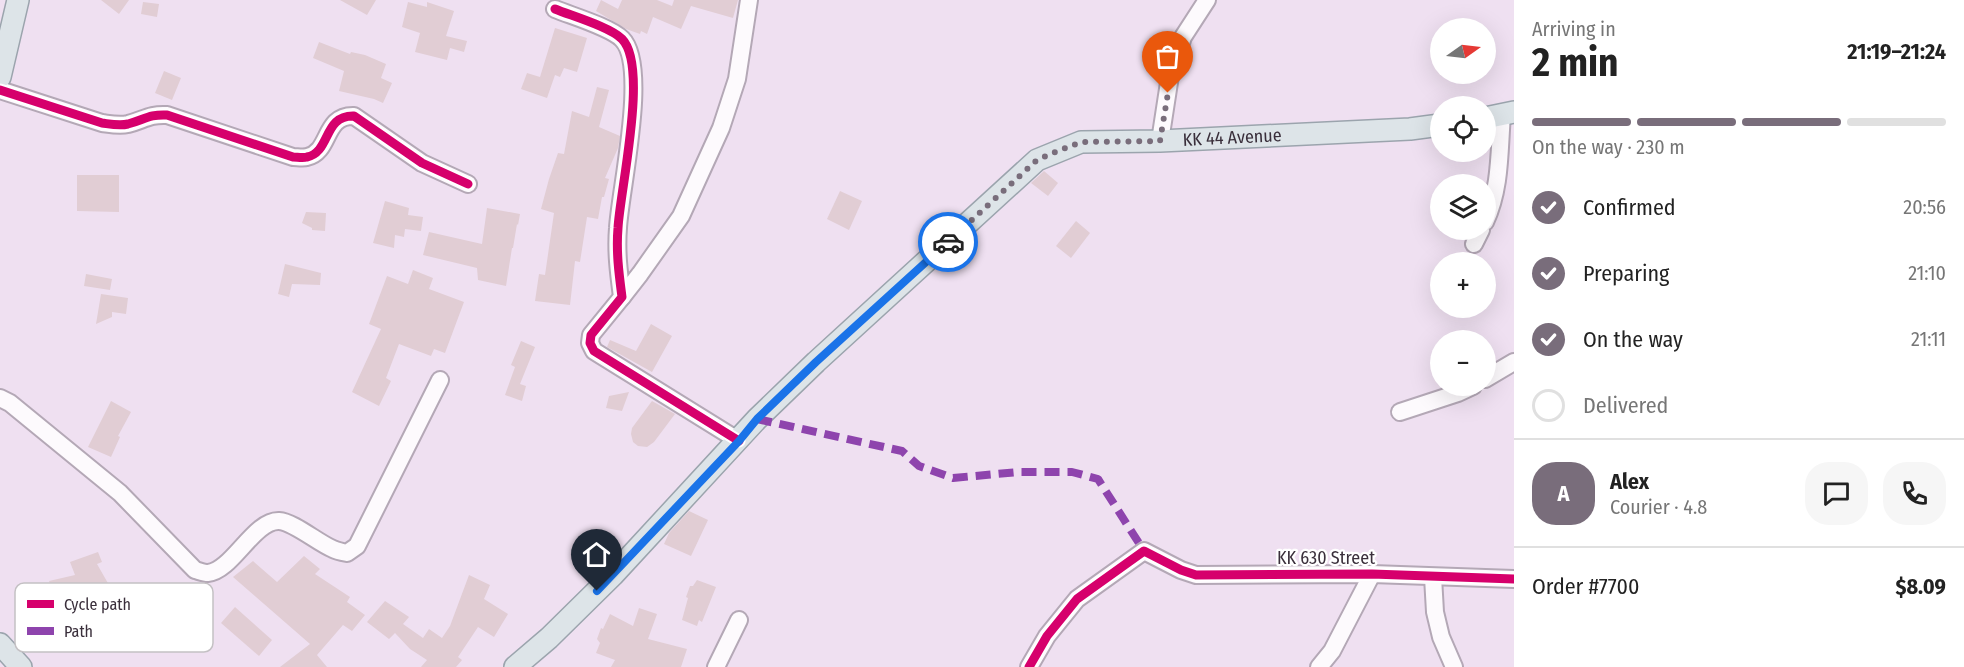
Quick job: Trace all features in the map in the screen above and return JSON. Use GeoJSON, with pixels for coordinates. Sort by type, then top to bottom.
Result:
{"type":"FeatureCollection","features":[{"type":"Feature","properties":{"kind":"main road"},"geometry":{"type":"LineString","coordinates":[[0,77],[18,0]]}},
{"type":"Feature","properties":{"kind":"main road","name":"KK 44 Avenue"},"geometry":{"type":"LineString","coordinates":[[514,667],[549,638],[613,575],[757,419],[1037,160],[1081,142],[1160,141],[1430,126]]}},
{"type":"Feature","properties":{"kind":"main road"},"geometry":{"type":"LineString","coordinates":[[0,644],[21,667]]}},
{"type":"Feature","properties":{"kind":"street"},"geometry":{"type":"LineString","coordinates":[[739,441],[594,351],[590,343],[591,335],[640,274],[681,216],[721,128],[737,79],[749,0]]}},
{"type":"Feature","properties":{"kind":"street"},"geometry":{"type":"LineString","coordinates":[[1160,141],[1170,76],[1182,37],[1207,0]]}},
{"type":"Feature","properties":{"kind":"street"},"geometry":{"type":"LineString","coordinates":[[555,9],[606,29],[622,38],[630,51],[633,64],[632,118],[616,250],[622,297]]}},
{"type":"Feature","properties":{"kind":"street"},"geometry":{"type":"LineString","coordinates":[[0,90],[102,123],[115,125],[126,124],[153,114],[167,115],[293,157],[308,157],[319,150],[336,120],[354,116],[422,163],[468,184]]}},
{"type":"Feature","properties":{"kind":"street"},"geometry":{"type":"LineString","coordinates":[[1496,191],[1500,115]]}},
{"type":"Feature","properties":{"kind":"street"},"geometry":{"type":"LineString","coordinates":[[1496,373],[1514,362]]}},
{"type":"Feature","properties":{"kind":"street"},"geometry":{"type":"LineString","coordinates":[[0,398],[10,403],[120,493],[195,570],[209,573],[221,568],[255,534],[269,524],[279,521],[297,528],[334,550],[346,553],[357,546],[440,381]]}},
{"type":"Feature","properties":{"kind":"street"},"geometry":{"type":"LineString","coordinates":[[1400,412],[1449,396]]}},
{"type":"Feature","properties":{"kind":"street","name":"KK 630 Street"},"geometry":{"type":"LineString","coordinates":[[1029,667],[1047,636],[1077,599],[1144,551],[1196,575],[1372,574],[1514,579]]}},
{"type":"Feature","properties":{"kind":"street"},"geometry":{"type":"LineString","coordinates":[[1319,667],[1332,651],[1372,574]]}},
{"type":"Feature","properties":{"kind":"street"},"geometry":{"type":"LineString","coordinates":[[1433,577],[1435,612],[1441,637],[1454,667]]}},
{"type":"Feature","properties":{"kind":"street"},"geometry":{"type":"LineString","coordinates":[[716,667],[739,620]]}},
{"type":"Feature","properties":{"kind":"building"},"geometry":{"type":"Polygon","coordinates":[[[101,0],[129,0],[119,14],[101,0]]]}},
{"type":"Feature","properties":{"kind":"building"},"geometry":{"type":"Polygon","coordinates":[[[340,0],[376,0],[367,15],[340,0]]]}},
{"type":"Feature","properties":{"kind":"building"},"geometry":{"type":"Polygon","coordinates":[[[601,0],[618,9],[622,0],[657,0],[672,6],[674,0],[738,0],[733,18],[691,6],[681,29],[653,17],[647,34],[641,31],[640,34],[626,29],[596,11],[601,0]]]}},
{"type":"Feature","properties":{"kind":"building"},"geometry":{"type":"Polygon","coordinates":[[[143,2],[159,4],[157,17],[141,14],[143,2]]]}},
{"type":"Feature","properties":{"kind":"building"},"geometry":{"type":"Polygon","coordinates":[[[408,2],[427,7],[427,2],[454,11],[446,36],[467,41],[464,52],[450,48],[447,60],[415,52],[420,33],[402,27],[408,2]]]}},
{"type":"Feature","properties":{"kind":"building"},"geometry":{"type":"Polygon","coordinates":[[[555,28],[587,38],[577,72],[564,68],[560,77],[555,75],[547,98],[521,89],[527,73],[540,77],[555,28]]]}},
{"type":"Feature","properties":{"kind":"building"},"geometry":{"type":"Polygon","coordinates":[[[319,42],[350,54],[351,52],[365,55],[386,64],[381,78],[392,83],[383,103],[339,91],[344,71],[313,58],[319,42]]]}},
{"type":"Feature","properties":{"kind":"building"},"geometry":{"type":"Polygon","coordinates":[[[164,71],[181,78],[172,100],[155,93],[164,71]]]}},
{"type":"Feature","properties":{"kind":"building"},"geometry":{"type":"Polygon","coordinates":[[[597,87],[609,90],[599,127],[620,136],[618,148],[605,178],[609,179],[604,197],[602,197],[598,219],[587,217],[580,262],[575,261],[570,305],[535,301],[539,274],[545,275],[554,213],[541,209],[549,179],[558,153],[564,154],[572,111],[589,117],[597,87]]]}},
{"type":"Feature","properties":{"kind":"building"},"geometry":{"type":"Polygon","coordinates":[[[1044,171],[1058,183],[1048,196],[1031,183],[1044,171]]]}},
{"type":"Feature","properties":{"kind":"building"},"geometry":{"type":"Polygon","coordinates":[[[77,175],[119,175],[119,212],[77,211],[77,175]]]}},
{"type":"Feature","properties":{"kind":"building"},"geometry":{"type":"Polygon","coordinates":[[[840,191],[862,201],[849,230],[827,219],[840,191]]]}},
{"type":"Feature","properties":{"kind":"building"},"geometry":{"type":"Polygon","coordinates":[[[385,201],[409,208],[408,215],[423,217],[421,231],[405,229],[404,237],[395,235],[394,248],[373,243],[385,201]]]}},
{"type":"Feature","properties":{"kind":"building"},"geometry":{"type":"Polygon","coordinates":[[[487,208],[520,214],[506,286],[478,280],[477,268],[423,255],[429,232],[482,244],[487,208]]]}},
{"type":"Feature","properties":{"kind":"building"},"geometry":{"type":"Polygon","coordinates":[[[306,212],[326,213],[325,231],[312,230],[302,223],[306,212]]]}},
{"type":"Feature","properties":{"kind":"building"},"geometry":{"type":"Polygon","coordinates":[[[1076,221],[1090,233],[1071,258],[1056,246],[1076,221]]]}},
{"type":"Feature","properties":{"kind":"building"},"geometry":{"type":"Polygon","coordinates":[[[285,264],[321,273],[320,285],[292,284],[289,297],[278,294],[285,264]]]}},
{"type":"Feature","properties":{"kind":"building"},"geometry":{"type":"Polygon","coordinates":[[[413,270],[433,278],[429,289],[464,302],[445,353],[434,349],[431,356],[399,344],[386,378],[391,381],[379,406],[352,392],[381,329],[369,324],[387,276],[408,284],[413,270]]]}},
{"type":"Feature","properties":{"kind":"building"},"geometry":{"type":"Polygon","coordinates":[[[86,274],[112,279],[110,290],[84,286],[86,274]]]}},
{"type":"Feature","properties":{"kind":"building"},"geometry":{"type":"Polygon","coordinates":[[[101,294],[128,298],[126,314],[112,312],[112,317],[96,324],[101,294]]]}},
{"type":"Feature","properties":{"kind":"building"},"geometry":{"type":"Polygon","coordinates":[[[651,324],[672,336],[652,372],[607,347],[610,340],[636,351],[651,324]]]}},
{"type":"Feature","properties":{"kind":"building"},"geometry":{"type":"Polygon","coordinates":[[[521,341],[535,347],[520,384],[526,386],[522,401],[505,395],[515,367],[511,365],[521,341]]]}},
{"type":"Feature","properties":{"kind":"building"},"geometry":{"type":"Polygon","coordinates":[[[629,392],[622,411],[606,408],[609,396],[629,392]]]}},
{"type":"Feature","properties":{"kind":"building"},"geometry":{"type":"Polygon","coordinates":[[[111,401],[131,412],[118,436],[120,437],[111,457],[88,447],[111,401]]]}},
{"type":"Feature","properties":{"kind":"building"},"geometry":{"type":"Polygon","coordinates":[[[652,401],[675,414],[654,442],[647,447],[638,446],[633,442],[632,428],[652,401]]]}},
{"type":"Feature","properties":{"kind":"building"},"geometry":{"type":"Polygon","coordinates":[[[689,511],[708,520],[691,556],[664,544],[669,533],[689,511]]]}},
{"type":"Feature","properties":{"kind":"building"},"geometry":{"type":"Polygon","coordinates":[[[98,552],[102,562],[97,564],[108,583],[50,583],[49,581],[75,575],[70,562],[98,552]]]}},
{"type":"Feature","properties":{"kind":"building"},"geometry":{"type":"Polygon","coordinates":[[[304,556],[320,569],[315,574],[350,597],[347,602],[365,615],[352,631],[343,625],[317,655],[327,667],[280,667],[310,644],[233,577],[253,561],[277,582],[304,556]]]}},
{"type":"Feature","properties":{"kind":"building"},"geometry":{"type":"Polygon","coordinates":[[[469,575],[490,585],[484,599],[508,614],[494,637],[478,627],[458,657],[462,660],[456,667],[421,667],[427,660],[410,649],[395,633],[389,639],[367,622],[385,601],[409,617],[403,624],[423,638],[429,629],[442,638],[450,626],[469,575]]]}},
{"type":"Feature","properties":{"kind":"building"},"geometry":{"type":"Polygon","coordinates":[[[697,580],[716,587],[702,622],[699,620],[697,626],[682,620],[690,586],[693,586],[697,580]]]}},
{"type":"Feature","properties":{"kind":"building"},"geometry":{"type":"Polygon","coordinates":[[[235,607],[272,640],[259,656],[221,623],[235,607]]]}},
{"type":"Feature","properties":{"kind":"building"},"geometry":{"type":"Polygon","coordinates":[[[639,608],[657,614],[648,639],[687,649],[681,667],[611,667],[615,660],[596,653],[600,643],[597,639],[610,614],[633,626],[639,608]]]}},
{"type":"Feature","properties":{"kind":"marked path"},"geometry":{"type":"LineString","coordinates":[[757,419],[902,451],[919,466],[953,478],[1018,472],[1072,472],[1098,479],[1144,551]]}},
{"type":"Feature","properties":{"kind":"cycle path"},"geometry":{"type":"LineString","coordinates":[[555,9],[600,26],[622,39],[630,53],[633,75],[631,129],[617,237],[622,297],[591,335],[590,343],[594,351],[739,441]]}},
{"type":"Feature","properties":{"kind":"cycle path"},"geometry":{"type":"LineString","coordinates":[[0,90],[102,123],[115,125],[125,125],[151,116],[167,115],[293,157],[315,154],[337,121],[344,117],[354,116],[422,163],[468,184]]}},
{"type":"Feature","properties":{"kind":"cycle path"},"geometry":{"type":"LineString","coordinates":[[1029,667],[1047,636],[1077,599],[1144,551],[1196,575],[1372,574],[1514,579]]}},
{"type":"Feature","properties":{"kind":"way so far"},"geometry":{"type":"LineString","coordinates":[[948,242],[1037,160],[1081,142],[1160,141],[1168,93]]}},
{"type":"Feature","properties":{"kind":"route"},"geometry":{"type":"LineString","coordinates":[[597,591],[739,441],[757,419],[948,242]]}}]}
